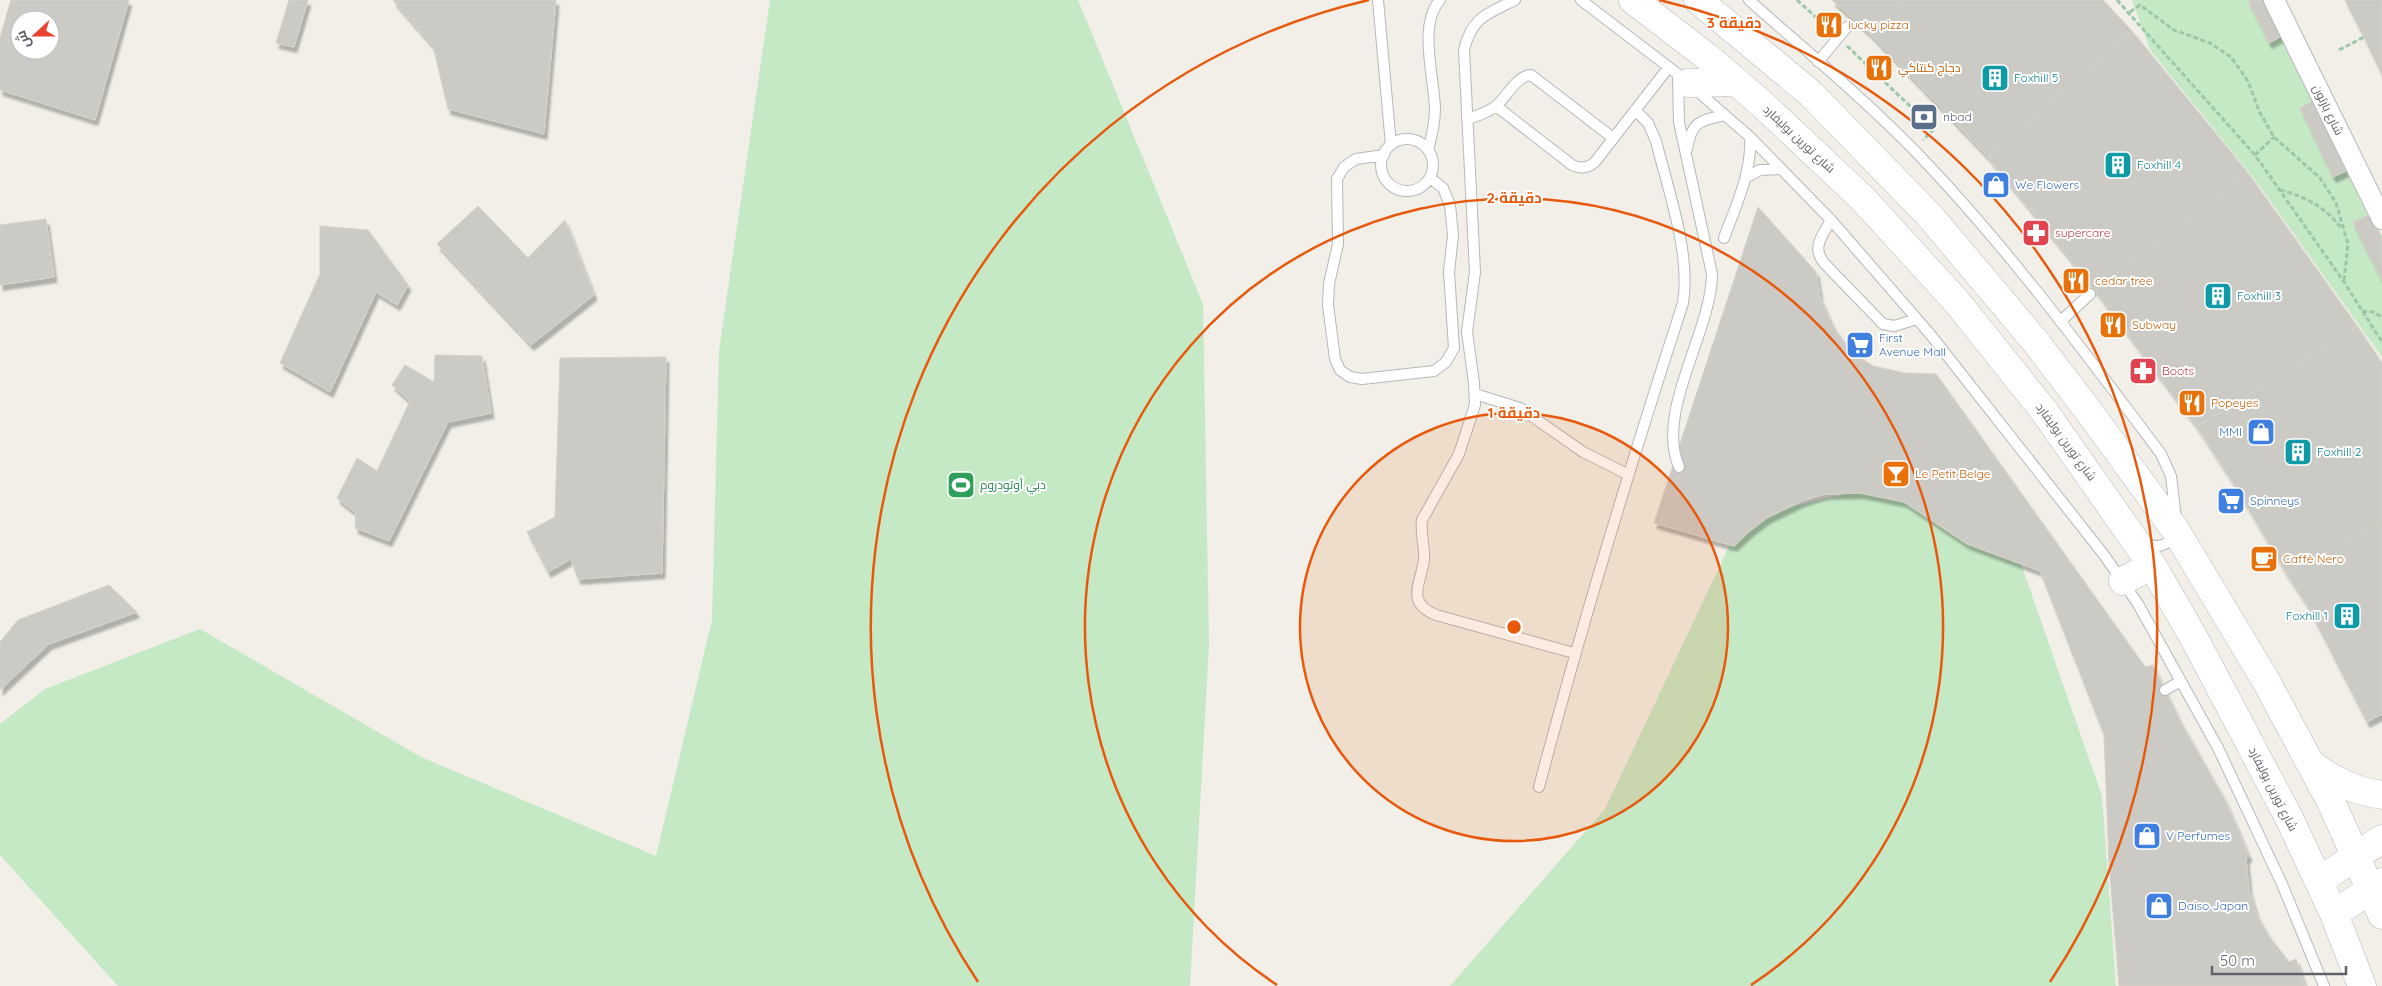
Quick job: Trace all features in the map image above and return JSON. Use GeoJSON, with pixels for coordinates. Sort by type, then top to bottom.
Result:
{"type":"FeatureCollection","features":[{"type":"Feature","properties":{"kind":"main road","name":"شارع تورين بوليفارد"},"geometry":{"type":"LineString","coordinates":[[1633,0],[1706,56],[1863,199],[1926,266],[2044,411],[2152,565],[2230,706],[2290,818],[2334,914],[2362,986]]}},
{"type":"Feature","properties":{"kind":"main road"},"geometry":{"type":"LineString","coordinates":[[1698,0],[1810,93],[1929,215],[2054,364],[2176,531],[2266,681],[2356,856],[2377,886],[2382,915]]}},
{"type":"Feature","properties":{"kind":"main road"},"geometry":{"type":"LineString","coordinates":[[1706,56],[1727,55],[1737,60],[1798,114],[1808,112],[1811,103],[1810,93]]}},
{"type":"Feature","properties":{"kind":"main road"},"geometry":{"type":"LineString","coordinates":[[1678,75],[1736,82]]}},
{"type":"Feature","properties":{"kind":"main road"},"geometry":{"type":"LineString","coordinates":[[2123,581],[2152,565]]}},
{"type":"Feature","properties":{"kind":"main road"},"geometry":{"type":"LineString","coordinates":[[2309,763],[2339,783],[2358,790],[2382,795]]}},
{"type":"Feature","properties":{"kind":"main road"},"geometry":{"type":"LineString","coordinates":[[2319,881],[2382,839]]}},
{"type":"Feature","properties":{"kind":"main road"},"geometry":{"type":"LineString","coordinates":[[2334,914],[2377,886]]}},
{"type":"Feature","properties":{"kind":"street","name":"شارع بارتون"},"geometry":{"type":"LineString","coordinates":[[2274,0],[2376,194],[2382,219]]}},
{"type":"Feature","properties":{"kind":"lane"},"geometry":{"type":"LineString","coordinates":[[1378,0],[1392,145]]}},
{"type":"Feature","properties":{"kind":"lane"},"geometry":{"type":"LineString","coordinates":[[1428,150],[1433,135],[1435,109],[1428,23],[1434,7],[1440,0]]}},
{"type":"Feature","properties":{"kind":"lane"},"geometry":{"type":"LineString","coordinates":[[1515,0],[1480,17],[1467,39],[1463,62],[1476,282],[1467,332],[1475,394],[1473,415],[1459,454],[1422,520],[1421,531],[1424,558],[1416,587],[1418,601],[1428,612],[1574,653]]}},
{"type":"Feature","properties":{"kind":"lane"},"geometry":{"type":"LineString","coordinates":[[1581,0],[1678,75],[1725,115],[1750,137],[1831,220],[1917,319],[2123,581],[2218,748],[2282,884],[2324,986]]}},
{"type":"Feature","properties":{"kind":"lane"},"geometry":{"type":"LineString","coordinates":[[1749,0],[1913,150],[2009,256],[2062,322],[2161,454],[2171,476],[2175,501],[2176,531],[2169,542],[2156,547],[2148,544],[2124,525]]}},
{"type":"Feature","properties":{"kind":"lane"},"geometry":{"type":"LineString","coordinates":[[1818,62],[1848,27]]}},
{"type":"Feature","properties":{"kind":"lane"},"geometry":{"type":"LineString","coordinates":[[1467,119],[1496,106],[1524,76],[1531,75],[1613,138]]}},
{"type":"Feature","properties":{"kind":"lane"},"geometry":{"type":"LineString","coordinates":[[1496,106],[1577,167],[1591,165],[1635,110],[1678,75]]}},
{"type":"Feature","properties":{"kind":"lane"},"geometry":{"type":"LineString","coordinates":[[1678,75],[1678,106],[1710,261],[1712,286],[1674,420],[1672,444],[1679,468]]}},
{"type":"Feature","properties":{"kind":"lane"},"geometry":{"type":"LineString","coordinates":[[1539,787],[1574,653],[1627,474],[1682,303],[1686,275],[1683,254],[1656,141],[1648,123],[1635,110]]}},
{"type":"Feature","properties":{"kind":"lane"},"geometry":{"type":"LineString","coordinates":[[1686,152],[1690,132],[1694,126],[1701,121],[1725,115]]}},
{"type":"Feature","properties":{"kind":"lane"},"geometry":{"type":"LineString","coordinates":[[1724,238],[1747,177],[1750,164],[1750,137]]}},
{"type":"Feature","properties":{"kind":"lane"},"geometry":{"type":"LineString","coordinates":[[1404,139],[1424,145],[1428,150],[1433,164],[1430,178],[1426,183],[1413,190],[1406,191],[1393,186],[1384,176],[1382,162],[1384,155],[1392,145],[1404,139]]}},
{"type":"Feature","properties":{"kind":"lane"},"geometry":{"type":"LineString","coordinates":[[1384,155],[1365,156],[1350,162],[1337,179],[1338,244],[1329,284],[1328,305],[1335,358],[1340,370],[1350,377],[1362,379],[1434,371],[1446,362],[1454,348],[1449,272],[1453,235],[1450,204],[1443,188],[1430,178]]}},
{"type":"Feature","properties":{"kind":"lane"},"geometry":{"type":"LineString","coordinates":[[1747,177],[1767,168],[1781,169]]}},
{"type":"Feature","properties":{"kind":"lane"},"geometry":{"type":"LineString","coordinates":[[1831,220],[1817,248],[1824,263],[1883,324],[1894,326],[1917,319]]}},
{"type":"Feature","properties":{"kind":"lane"},"geometry":{"type":"LineString","coordinates":[[2062,322],[2090,294]]}},
{"type":"Feature","properties":{"kind":"lane"},"geometry":{"type":"LineString","coordinates":[[1475,394],[1520,408],[1582,452],[1627,474]]}},
{"type":"Feature","properties":{"kind":"lane"},"geometry":{"type":"LineString","coordinates":[[2165,690],[2181,681]]}},
{"type":"Feature","properties":{"kind":"path"},"geometry":{"type":"LineString","coordinates":[[1796,0],[1839,37],[1934,129],[1913,150]]}},
{"type":"Feature","properties":{"kind":"path"},"geometry":{"type":"LineString","coordinates":[[2117,0],[2130,12],[2255,155],[2344,282],[2382,342]]}},
{"type":"Feature","properties":{"kind":"path"},"geometry":{"type":"LineString","coordinates":[[2130,12],[2140,5],[2174,30],[2210,43],[2231,57],[2248,81],[2258,111],[2274,137],[2320,178],[2336,203],[2348,244],[2344,282]]}},
{"type":"Feature","properties":{"kind":"path"},"geometry":{"type":"LineString","coordinates":[[2339,50],[2364,37]]}},
{"type":"Feature","properties":{"kind":"path"},"geometry":{"type":"LineString","coordinates":[[2255,155],[2274,137]]}},
{"type":"Feature","properties":{"kind":"path"},"geometry":{"type":"LineString","coordinates":[[2279,190],[2315,202],[2331,215],[2344,232]]}},
{"type":"Feature","properties":{"kind":"path"},"geometry":{"type":"LineString","coordinates":[[2362,311],[2373,312],[2382,317]]}},
{"type":"Feature","properties":{"kind":"green space","name":"دبي أوتودروم"},"geometry":{"type":"Polygon","coordinates":[[[770,0],[1078,0],[1203,304],[1209,644],[1190,986],[118,986],[0,855],[0,724],[45,689],[200,629],[421,757],[656,856],[712,620],[719,351],[770,0]]]}},
{"type":"Feature","properties":{"kind":"green space"},"geometry":{"type":"Polygon","coordinates":[[[2132,0],[2265,0],[2382,237],[2382,357],[2256,181],[2150,50],[2132,0]]]}},
{"type":"Feature","properties":{"kind":"green space"},"geometry":{"type":"Polygon","coordinates":[[[1881,485],[2020,561],[2102,796],[2116,986],[1450,986],[1605,809],[1742,519],[1881,485]]]}},
{"type":"Feature","properties":{"kind":"building"},"geometry":{"type":"Polygon","coordinates":[[[11,0],[129,0],[95,120],[0,90],[0,38],[11,0]]]}},
{"type":"Feature","properties":{"kind":"building"},"geometry":{"type":"Polygon","coordinates":[[[289,0],[308,0],[294,47],[276,43],[289,0]]]}},
{"type":"Feature","properties":{"kind":"building"},"geometry":{"type":"Polygon","coordinates":[[[393,0],[556,0],[544,134],[448,109],[433,46],[393,0]]]}},
{"type":"Feature","properties":{"kind":"building"},"geometry":{"type":"Polygon","coordinates":[[[1832,0],[1903,0],[1870,34],[1832,0]]]}},
{"type":"Feature","properties":{"kind":"building","name":"Foxhill 5"},"geometry":{"type":"Polygon","coordinates":[[[1903,0],[2103,0],[2132,31],[1988,157],[1870,34],[1903,0]]]}},
{"type":"Feature","properties":{"kind":"building"},"geometry":{"type":"Polygon","coordinates":[[[2248,0],[2265,0],[2282,36],[2269,43],[2248,0]]]}},
{"type":"Feature","properties":{"kind":"building"},"geometry":{"type":"Polygon","coordinates":[[[2345,0],[2382,0],[2382,75],[2364,37],[2345,0]]]}},
{"type":"Feature","properties":{"kind":"building","name":"Foxhill 4"},"geometry":{"type":"Polygon","coordinates":[[[2132,31],[2248,173],[2095,290],[1988,157],[2132,31]]]}},
{"type":"Feature","properties":{"kind":"building"},"geometry":{"type":"Polygon","coordinates":[[[2313,101],[2346,171],[2333,177],[2300,108],[2313,101]]]}},
{"type":"Feature","properties":{"kind":"building","name":"Foxhill 3"},"geometry":{"type":"Polygon","coordinates":[[[2248,173],[2357,326],[2197,427],[2095,290],[2248,173]]]}},
{"type":"Feature","properties":{"kind":"building"},"geometry":{"type":"Polygon","coordinates":[[[478,206],[528,258],[565,220],[594,295],[531,345],[437,244],[478,206]]]}},
{"type":"Feature","properties":{"kind":"building"},"geometry":{"type":"Polygon","coordinates":[[[1758,207],[1816,272],[1820,298],[1834,328],[1852,352],[1873,366],[1905,373],[1936,374],[2145,667],[2153,665],[2179,719],[2225,800],[2249,856],[2246,859],[2249,890],[2256,914],[2269,936],[2289,962],[2296,959],[2305,986],[2119,986],[2109,863],[2104,735],[2040,571],[1967,544],[1904,502],[1860,493],[1825,494],[1802,501],[1767,518],[1734,546],[1654,523],[1758,207]]]}},
{"type":"Feature","properties":{"kind":"building"},"geometry":{"type":"Polygon","coordinates":[[[2369,215],[2382,241],[2382,281],[2353,222],[2369,215]]]}},
{"type":"Feature","properties":{"kind":"building"},"geometry":{"type":"Polygon","coordinates":[[[46,219],[54,277],[0,285],[0,225],[46,219]]]}},
{"type":"Feature","properties":{"kind":"building"},"geometry":{"type":"Polygon","coordinates":[[[320,226],[368,230],[408,285],[397,305],[376,292],[330,392],[280,363],[320,274],[320,226]]]}},
{"type":"Feature","properties":{"kind":"building","name":"Foxhill 2"},"geometry":{"type":"Polygon","coordinates":[[[2357,326],[2382,363],[2382,524],[2286,573],[2232,481],[2197,427],[2357,326]]]}},
{"type":"Feature","properties":{"kind":"building"},"geometry":{"type":"Polygon","coordinates":[[[435,355],[482,356],[491,413],[448,422],[389,541],[355,528],[356,513],[337,498],[357,458],[377,471],[410,401],[392,385],[405,365],[434,382],[435,355]]]}},
{"type":"Feature","properties":{"kind":"building"},"geometry":{"type":"Polygon","coordinates":[[[666,357],[662,573],[578,579],[571,559],[548,572],[527,532],[555,517],[560,358],[666,357]]]}},
{"type":"Feature","properties":{"kind":"building","name":"Foxhill 1"},"geometry":{"type":"Polygon","coordinates":[[[2382,524],[2382,714],[2367,722],[2307,605],[2286,573],[2382,524]]]}},
{"type":"Feature","properties":{"kind":"building"},"geometry":{"type":"Polygon","coordinates":[[[109,585],[137,612],[49,644],[0,690],[0,642],[18,620],[109,585]]]}},
{"type":"Feature","properties":{"kind":"place","name":"lucky pizza"},"geometry":{"type":"Point","coordinates":[1829,25]}},
{"type":"Feature","properties":{"kind":"place","name":"دجاج كنتاكي"},"geometry":{"type":"Point","coordinates":[1879,68]}},
{"type":"Feature","properties":{"kind":"place","name":"Foxhill 5"},"geometry":{"type":"Point","coordinates":[1995,78]}},
{"type":"Feature","properties":{"kind":"place","name":"nbad"},"geometry":{"type":"Point","coordinates":[1924,117]}},
{"type":"Feature","properties":{"kind":"place","name":"Foxhill 4"},"geometry":{"type":"Point","coordinates":[2118,165]}},
{"type":"Feature","properties":{"kind":"place","name":"We Flowers"},"geometry":{"type":"Point","coordinates":[1996,185]}},
{"type":"Feature","properties":{"kind":"place","name":"supercare"},"geometry":{"type":"Point","coordinates":[2036,233]}},
{"type":"Feature","properties":{"kind":"place","name":"cedar tree"},"geometry":{"type":"Point","coordinates":[2076,281]}},
{"type":"Feature","properties":{"kind":"place","name":"Foxhill 3"},"geometry":{"type":"Point","coordinates":[2218,296]}},
{"type":"Feature","properties":{"kind":"place","name":"Subway"},"geometry":{"type":"Point","coordinates":[2113,325]}},
{"type":"Feature","properties":{"kind":"place","name":"First Avenue Mall"},"geometry":{"type":"Point","coordinates":[1860,345]}},
{"type":"Feature","properties":{"kind":"place","name":"Boots"},"geometry":{"type":"Point","coordinates":[2143,371]}},
{"type":"Feature","properties":{"kind":"place","name":"Popeyes"},"geometry":{"type":"Point","coordinates":[2192,403]}},
{"type":"Feature","properties":{"kind":"place","name":"MMI"},"geometry":{"type":"Point","coordinates":[2261,432]}},
{"type":"Feature","properties":{"kind":"place","name":"Foxhill 2"},"geometry":{"type":"Point","coordinates":[2298,452]}},
{"type":"Feature","properties":{"kind":"place","name":"Le Petit Belge"},"geometry":{"type":"Point","coordinates":[1896,474]}},
{"type":"Feature","properties":{"kind":"place","name":"دبي أوتودروم"},"geometry":{"type":"Point","coordinates":[961,485]}},
{"type":"Feature","properties":{"kind":"place","name":"Spinneys"},"geometry":{"type":"Point","coordinates":[2231,501]}},
{"type":"Feature","properties":{"kind":"place","name":"Caffè Nero"},"geometry":{"type":"Point","coordinates":[2264,559]}},
{"type":"Feature","properties":{"kind":"place","name":"Foxhill 1"},"geometry":{"type":"Point","coordinates":[2347,616]}},
{"type":"Feature","properties":{"kind":"place","name":"V Perfumes"},"geometry":{"type":"Point","coordinates":[2147,836]}},
{"type":"Feature","properties":{"kind":"place","name":"Daiso Japan"},"geometry":{"type":"Point","coordinates":[2159,906]}}]}
